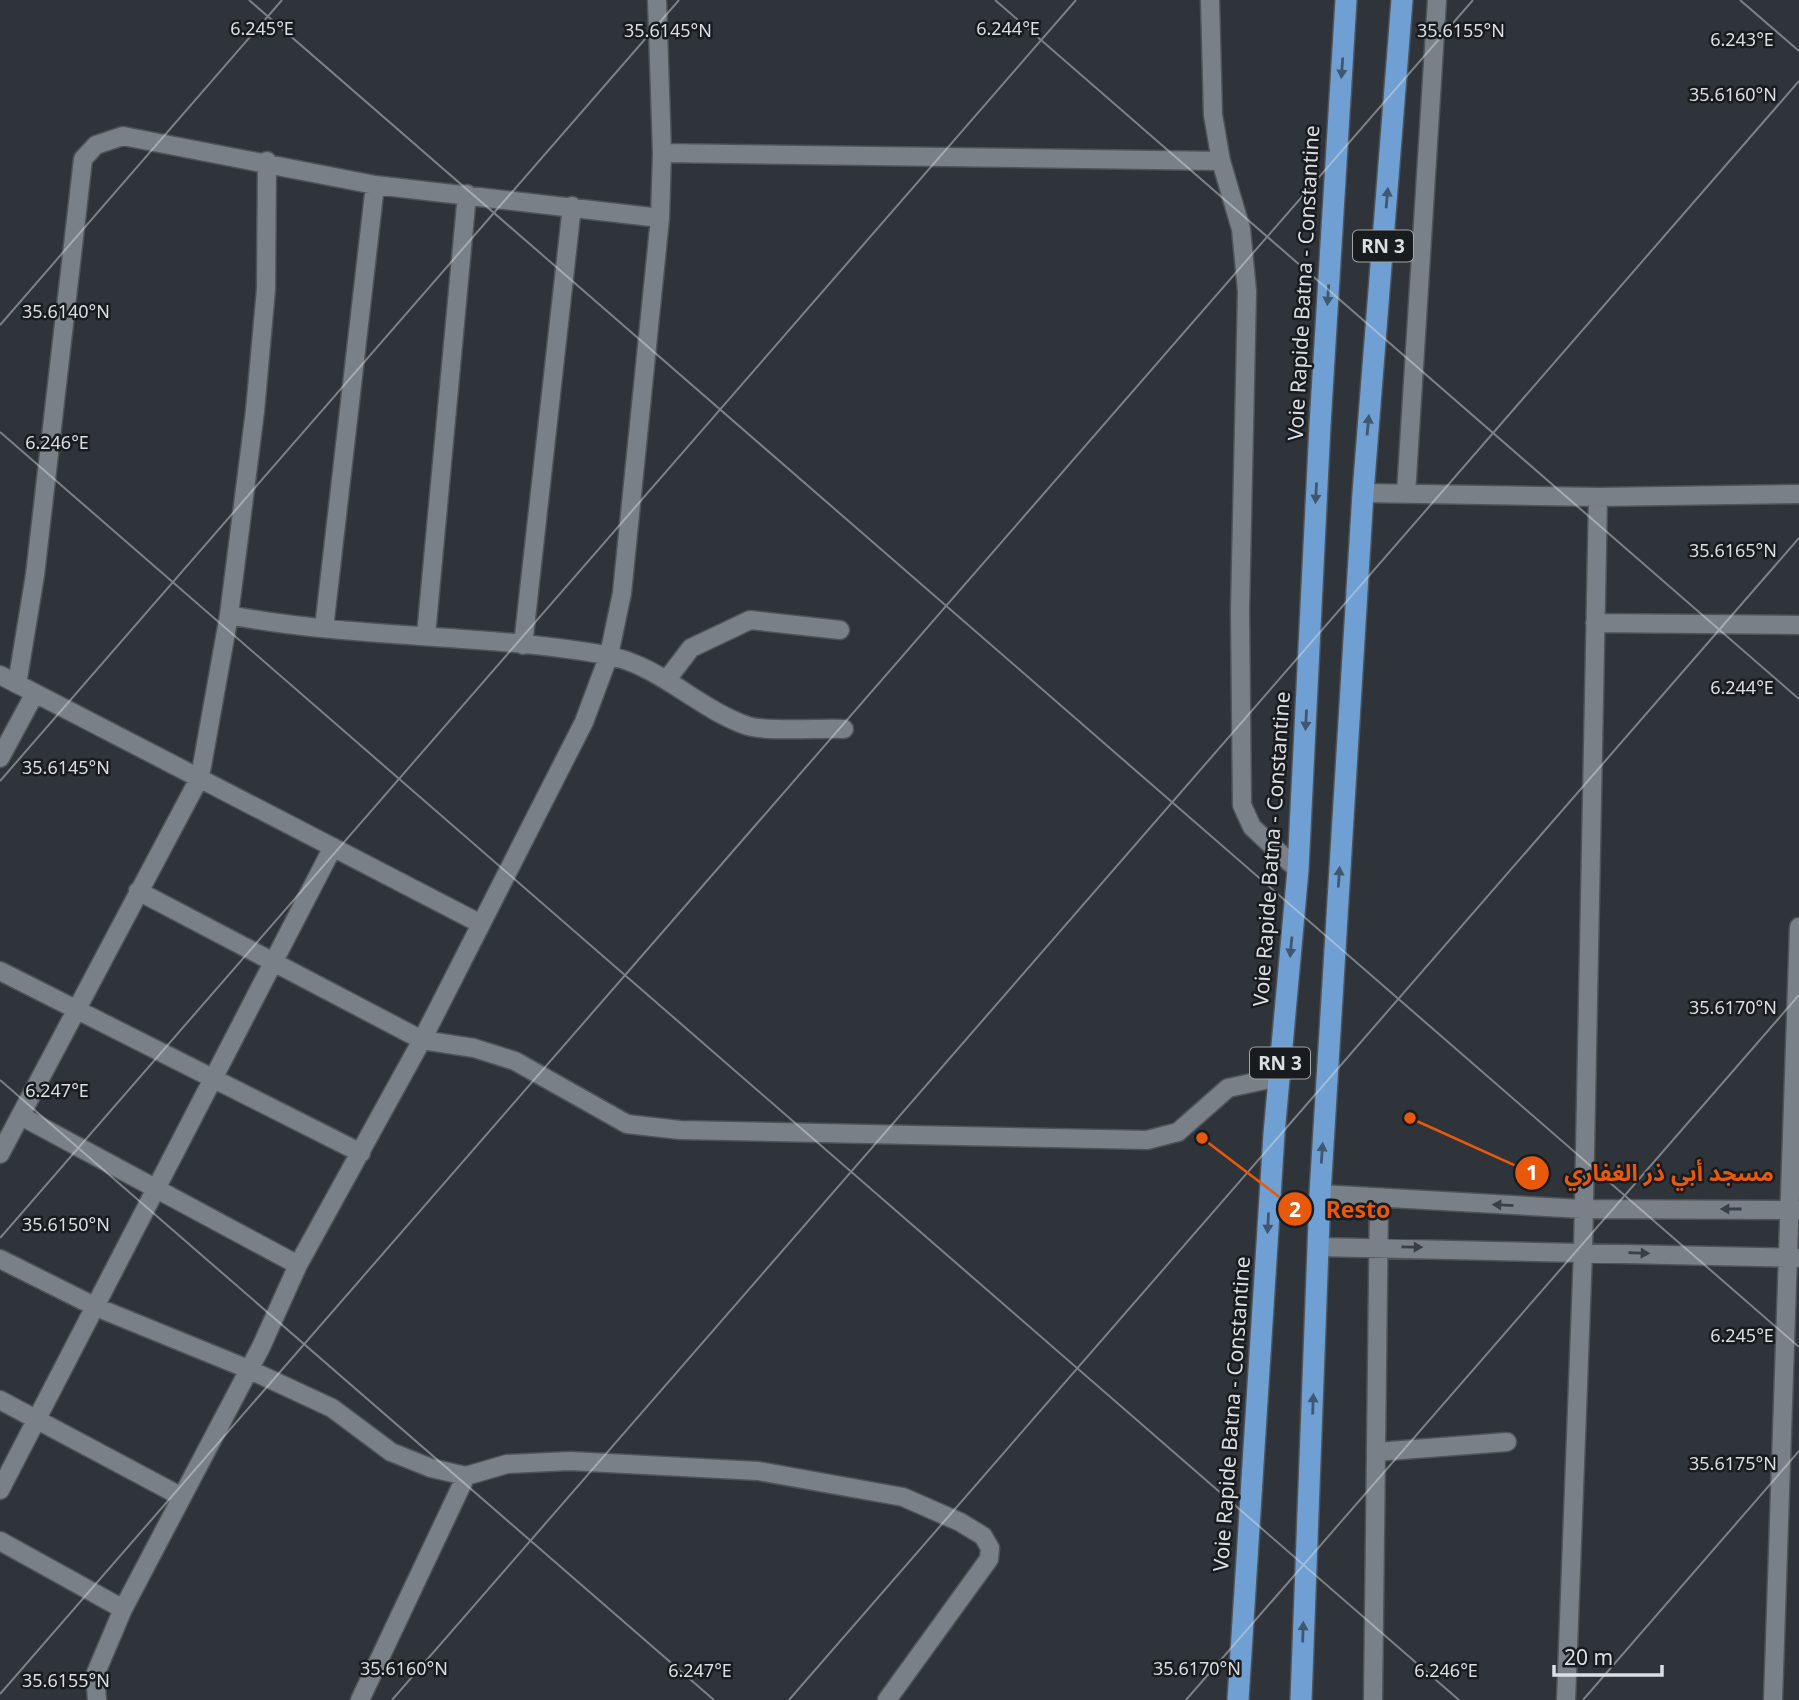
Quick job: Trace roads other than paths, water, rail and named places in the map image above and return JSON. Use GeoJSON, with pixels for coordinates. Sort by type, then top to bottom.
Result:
{"type":"FeatureCollection","features":[{"type":"Feature","properties":{"kind":"highway","name":"Voie Rapide Batna - Constantine"},"geometry":{"type":"LineString","coordinates":[[1238,1700],[1279,1077],[1298,870],[1320,425],[1346,0]]}},
{"type":"Feature","properties":{"kind":"highway","name":"RN 3"},"geometry":{"type":"LineString","coordinates":[[1301,1700],[1320,1194],[1363,493],[1402,0]]}},
{"type":"Feature","properties":{"kind":"street"},"geometry":{"type":"LineString","coordinates":[[97,1700],[94,1675],[123,1609],[261,1347],[298,1265],[422,1040],[584,722],[609,655],[622,593],[660,218],[662,153],[657,0]]}},
{"type":"Feature","properties":{"kind":"street"},"geometry":{"type":"LineString","coordinates":[[1210,0],[1213,115],[1221,161],[1241,229],[1247,292],[1240,611],[1242,805],[1252,827],[1298,870]]}},
{"type":"Feature","properties":{"kind":"street"},"geometry":{"type":"LineString","coordinates":[[1406,494],[1437,0]]}},
{"type":"Feature","properties":{"kind":"street"},"geometry":{"type":"LineString","coordinates":[[17,684],[35,575],[83,159],[96,145],[123,136],[267,161],[375,185],[660,218]]}},
{"type":"Feature","properties":{"kind":"street"},"geometry":{"type":"LineString","coordinates":[[662,153],[1221,161]]}},
{"type":"Feature","properties":{"kind":"street"},"geometry":{"type":"LineString","coordinates":[[0,1154],[200,777],[229,615],[255,411],[266,289],[267,161]]}},
{"type":"Feature","properties":{"kind":"street"},"geometry":{"type":"LineString","coordinates":[[324,628],[375,185]]}},
{"type":"Feature","properties":{"kind":"street"},"geometry":{"type":"LineString","coordinates":[[426,635],[467,194]]}},
{"type":"Feature","properties":{"kind":"street"},"geometry":{"type":"LineString","coordinates":[[523,645],[572,206]]}},
{"type":"Feature","properties":{"kind":"street"},"geometry":{"type":"LineString","coordinates":[[1363,493],[1598,497],[1799,494]]}},
{"type":"Feature","properties":{"kind":"street"},"geometry":{"type":"LineString","coordinates":[[1566,1700],[1583,1252],[1598,497]]}},
{"type":"Feature","properties":{"kind":"street"},"geometry":{"type":"LineString","coordinates":[[229,615],[324,628],[426,635],[609,655],[668,678],[700,704],[751,727],[844,729]]}},
{"type":"Feature","properties":{"kind":"street"},"geometry":{"type":"LineString","coordinates":[[668,678],[691,649],[750,620],[840,630]]}},
{"type":"Feature","properties":{"kind":"street"},"geometry":{"type":"LineString","coordinates":[[1595,623],[1799,625]]}},
{"type":"Feature","properties":{"kind":"street"},"geometry":{"type":"LineString","coordinates":[[0,675],[481,924]]}},
{"type":"Feature","properties":{"kind":"street"},"geometry":{"type":"LineString","coordinates":[[0,758],[35,693]]}},
{"type":"Feature","properties":{"kind":"street"},"geometry":{"type":"LineString","coordinates":[[0,1490],[333,847]]}},
{"type":"Feature","properties":{"kind":"street"},"geometry":{"type":"LineString","coordinates":[[138,891],[422,1040],[474,1048],[515,1061],[627,1124],[680,1130],[1147,1140],[1178,1132],[1228,1088],[1255,1080],[1279,1077]]}},
{"type":"Feature","properties":{"kind":"street"},"geometry":{"type":"LineString","coordinates":[[1773,1700],[1793,1258],[1799,927]]}},
{"type":"Feature","properties":{"kind":"street"},"geometry":{"type":"LineString","coordinates":[[0,971],[361,1153]]}},
{"type":"Feature","properties":{"kind":"street"},"geometry":{"type":"LineString","coordinates":[[20,1116],[298,1265]]}},
{"type":"Feature","properties":{"kind":"street"},"geometry":{"type":"LineString","coordinates":[[1320,1194],[1582,1209],[1793,1209]]}},
{"type":"Feature","properties":{"kind":"street"},"geometry":{"type":"LineString","coordinates":[[1373,1700],[1379,1198]]}},
{"type":"Feature","properties":{"kind":"street"},"geometry":{"type":"LineString","coordinates":[[1319,1247],[1793,1258]]}},
{"type":"Feature","properties":{"kind":"street"},"geometry":{"type":"LineString","coordinates":[[0,1259],[96,1307],[248,1369],[332,1408],[390,1452],[431,1468],[466,1476],[507,1464],[570,1461],[758,1471],[903,1497],[960,1522],[983,1536],[989,1548],[989,1559],[887,1700]]}},
{"type":"Feature","properties":{"kind":"street"},"geometry":{"type":"LineString","coordinates":[[0,1399],[182,1497]]}},
{"type":"Feature","properties":{"kind":"street"},"geometry":{"type":"LineString","coordinates":[[1376,1452],[1507,1442]]}},
{"type":"Feature","properties":{"kind":"street"},"geometry":{"type":"LineString","coordinates":[[360,1700],[466,1476]]}},
{"type":"Feature","properties":{"kind":"street"},"geometry":{"type":"LineString","coordinates":[[0,1541],[123,1609]]}},
{"type":"Feature","properties":{"kind":"place","name":"مسجد أبي ذر الغفاري"},"geometry":{"type":"Point","coordinates":[1410,1118]}},
{"type":"Feature","properties":{"kind":"place","name":"Resto"},"geometry":{"type":"Point","coordinates":[1202,1138]}}]}
